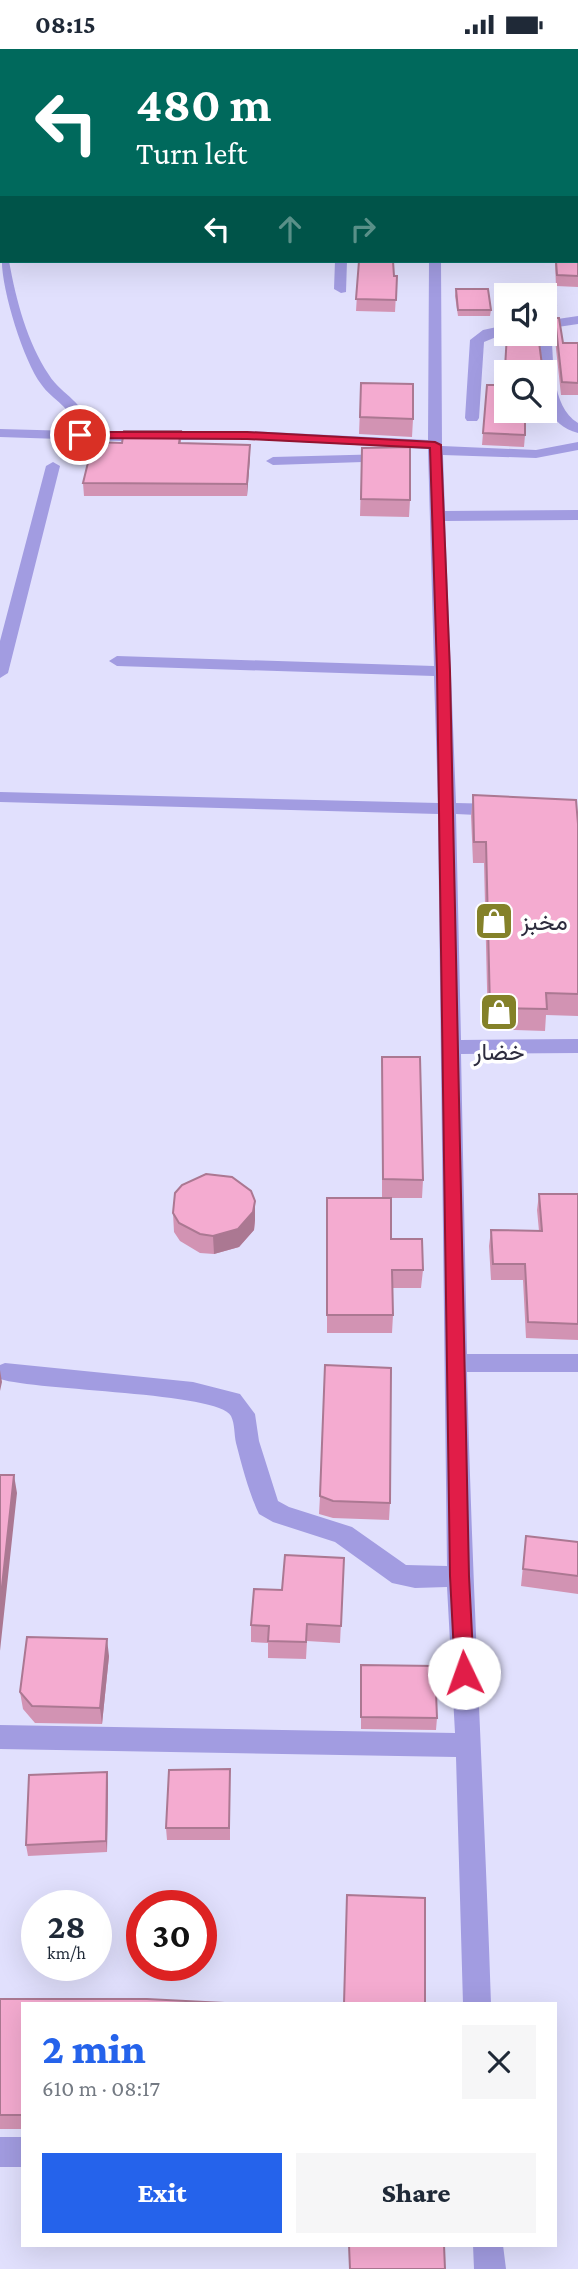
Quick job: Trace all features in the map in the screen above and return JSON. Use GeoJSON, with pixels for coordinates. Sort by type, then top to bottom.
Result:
{"type":"FeatureCollection","features":[{"type":"Feature","properties":{"kind":"street"},"geometry":{"type":"LineString","coordinates":[[3,263],[4,276],[31,358],[51,388],[79,411],[82,419],[80,435]]}},
{"type":"Feature","properties":{"kind":"street"},"geometry":{"type":"LineString","coordinates":[[341,263],[341,289]]}},
{"type":"Feature","properties":{"kind":"street"},"geometry":{"type":"LineString","coordinates":[[435,263],[436,451],[447,809],[459,1576],[477,2002]]}},
{"type":"Feature","properties":{"kind":"street"},"geometry":{"type":"LineString","coordinates":[[557,323],[578,320]]}},
{"type":"Feature","properties":{"kind":"street"},"geometry":{"type":"LineString","coordinates":[[472,418],[477,339],[494,333]]}},
{"type":"Feature","properties":{"kind":"street"},"geometry":{"type":"LineString","coordinates":[[546,346],[552,401],[560,418],[578,429]]}},
{"type":"Feature","properties":{"kind":"street"},"geometry":{"type":"LineString","coordinates":[[0,417],[33,433]]}},
{"type":"Feature","properties":{"kind":"street"},"geometry":{"type":"LineString","coordinates":[[0,433],[247,435],[436,451],[536,454],[578,446]]}},
{"type":"Feature","properties":{"kind":"street"},"geometry":{"type":"LineString","coordinates":[[274,461],[436,451]]}},
{"type":"Feature","properties":{"kind":"street"},"geometry":{"type":"LineString","coordinates":[[0,673],[53,466]]}},
{"type":"Feature","properties":{"kind":"street"},"geometry":{"type":"LineString","coordinates":[[439,516],[578,515]]}},
{"type":"Feature","properties":{"kind":"street"},"geometry":{"type":"LineString","coordinates":[[117,661],[444,671]]}},
{"type":"Feature","properties":{"kind":"street"},"geometry":{"type":"LineString","coordinates":[[0,797],[512,810]]}},
{"type":"Feature","properties":{"kind":"street"},"geometry":{"type":"LineString","coordinates":[[450,1047],[578,1046]]}},
{"type":"Feature","properties":{"kind":"street"},"geometry":{"type":"LineString","coordinates":[[455,1363],[578,1363]]}},
{"type":"Feature","properties":{"kind":"street"},"geometry":{"type":"LineString","coordinates":[[5,1371],[107,1384],[193,1391],[232,1401],[243,1414],[247,1441],[268,1507],[282,1515],[343,1534],[401,1575],[459,1576]]}},
{"type":"Feature","properties":{"kind":"street"},"geometry":{"type":"LineString","coordinates":[[0,1737],[468,1745]]}},
{"type":"Feature","properties":{"kind":"street"},"geometry":{"type":"LineString","coordinates":[[0,2151],[21,2152]]}},
{"type":"Feature","properties":{"kind":"street"},"geometry":{"type":"LineString","coordinates":[[488,2247],[490,2269]]}},
{"type":"Feature","properties":{"kind":"building"},"geometry":{"type":"Polygon","coordinates":[[[359,263],[393,263],[394,276],[397,276],[396,300],[356,299],[359,263]]]}},
{"type":"Feature","properties":{"kind":"building"},"geometry":{"type":"Polygon","coordinates":[[[556,263],[578,263],[578,276],[557,275],[556,263]]]}},
{"type":"Feature","properties":{"kind":"building"},"geometry":{"type":"Polygon","coordinates":[[[456,289],[488,289],[491,310],[458,310],[456,289]]]}},
{"type":"Feature","properties":{"kind":"building"},"geometry":{"type":"Polygon","coordinates":[[[557,318],[563,343],[578,343],[578,383],[562,382],[557,318]]]}},
{"type":"Feature","properties":{"kind":"building"},"geometry":{"type":"Polygon","coordinates":[[[506,346],[540,346],[541,360],[505,360],[506,346]]]}},
{"type":"Feature","properties":{"kind":"building"},"geometry":{"type":"Polygon","coordinates":[[[361,383],[413,384],[413,419],[360,417],[361,383]]]}},
{"type":"Feature","properties":{"kind":"building"},"geometry":{"type":"Polygon","coordinates":[[[487,385],[494,385],[494,423],[525,423],[525,435],[483,433],[487,385]]]}},
{"type":"Feature","properties":{"kind":"building"},"geometry":{"type":"Polygon","coordinates":[[[124,431],[181,431],[179,443],[250,445],[247,484],[83,483],[93,442],[122,443],[124,431]]]}},
{"type":"Feature","properties":{"kind":"building"},"geometry":{"type":"Polygon","coordinates":[[[410,447],[410,500],[361,499],[362,448],[410,447]]]}},
{"type":"Feature","properties":{"kind":"building"},"geometry":{"type":"Polygon","coordinates":[[[473,795],[576,800],[578,994],[546,993],[547,1009],[490,1008],[486,842],[474,842],[473,795]]]}},
{"type":"Feature","properties":{"kind":"building"},"geometry":{"type":"Polygon","coordinates":[[[382,1057],[420,1057],[423,1180],[383,1179],[382,1057]]]}},
{"type":"Feature","properties":{"kind":"building"},"geometry":{"type":"Polygon","coordinates":[[[206,1174],[232,1177],[251,1191],[255,1201],[253,1212],[238,1229],[213,1236],[200,1234],[179,1223],[173,1213],[175,1193],[182,1185],[206,1174]]]}},
{"type":"Feature","properties":{"kind":"building"},"geometry":{"type":"Polygon","coordinates":[[[539,1194],[578,1194],[578,1324],[528,1322],[525,1264],[493,1264],[491,1230],[542,1231],[539,1194]]]}},
{"type":"Feature","properties":{"kind":"building"},"geometry":{"type":"Polygon","coordinates":[[[327,1198],[391,1198],[391,1239],[422,1239],[423,1270],[392,1270],[393,1315],[327,1315],[327,1198]]]}},
{"type":"Feature","properties":{"kind":"building"},"geometry":{"type":"Polygon","coordinates":[[[325,1365],[391,1368],[390,1503],[333,1501],[320,1496],[325,1365]]]}},
{"type":"Feature","properties":{"kind":"building"},"geometry":{"type":"Polygon","coordinates":[[[0,1475],[14,1475],[0,1605],[0,1475]]]}},
{"type":"Feature","properties":{"kind":"building"},"geometry":{"type":"Polygon","coordinates":[[[526,1536],[578,1542],[578,1576],[523,1569],[526,1536]]]}},
{"type":"Feature","properties":{"kind":"building"},"geometry":{"type":"Polygon","coordinates":[[[285,1555],[344,1558],[341,1626],[307,1624],[306,1642],[268,1641],[269,1626],[251,1625],[254,1589],[282,1590],[285,1555]]]}},
{"type":"Feature","properties":{"kind":"building"},"geometry":{"type":"Polygon","coordinates":[[[27,1637],[107,1639],[100,1708],[32,1706],[20,1692],[27,1637]]]}},
{"type":"Feature","properties":{"kind":"building"},"geometry":{"type":"Polygon","coordinates":[[[361,1665],[435,1666],[437,1718],[361,1717],[361,1665]]]}},
{"type":"Feature","properties":{"kind":"building"},"geometry":{"type":"Polygon","coordinates":[[[230,1769],[229,1828],[166,1828],[169,1770],[230,1769]]]}},
{"type":"Feature","properties":{"kind":"building"},"geometry":{"type":"Polygon","coordinates":[[[107,1772],[106,1841],[26,1845],[29,1775],[107,1772]]]}},
{"type":"Feature","properties":{"kind":"building"},"geometry":{"type":"Polygon","coordinates":[[[347,1895],[425,1898],[425,2002],[344,2002],[347,1895]]]}},
{"type":"Feature","properties":{"kind":"building"},"geometry":{"type":"Polygon","coordinates":[[[0,1999],[147,1999],[205,2002],[21,2002],[21,2115],[0,2115],[0,1999]]]}},
{"type":"Feature","properties":{"kind":"building"},"geometry":{"type":"Polygon","coordinates":[[[349,2247],[444,2247],[445,2269],[350,2269],[349,2247]]]}},
{"type":"Feature","properties":{"kind":"place","name":"مخبز"},"geometry":{"type":"Point","coordinates":[494,921]}},
{"type":"Feature","properties":{"kind":"place","name":"خضار"},"geometry":{"type":"Point","coordinates":[499,1012]}},
{"type":"Feature","properties":{"kind":"route"},"geometry":{"type":"LineString","coordinates":[[80,435],[247,435],[435,445],[444,671],[459,1576],[464,1673]]}}]}
